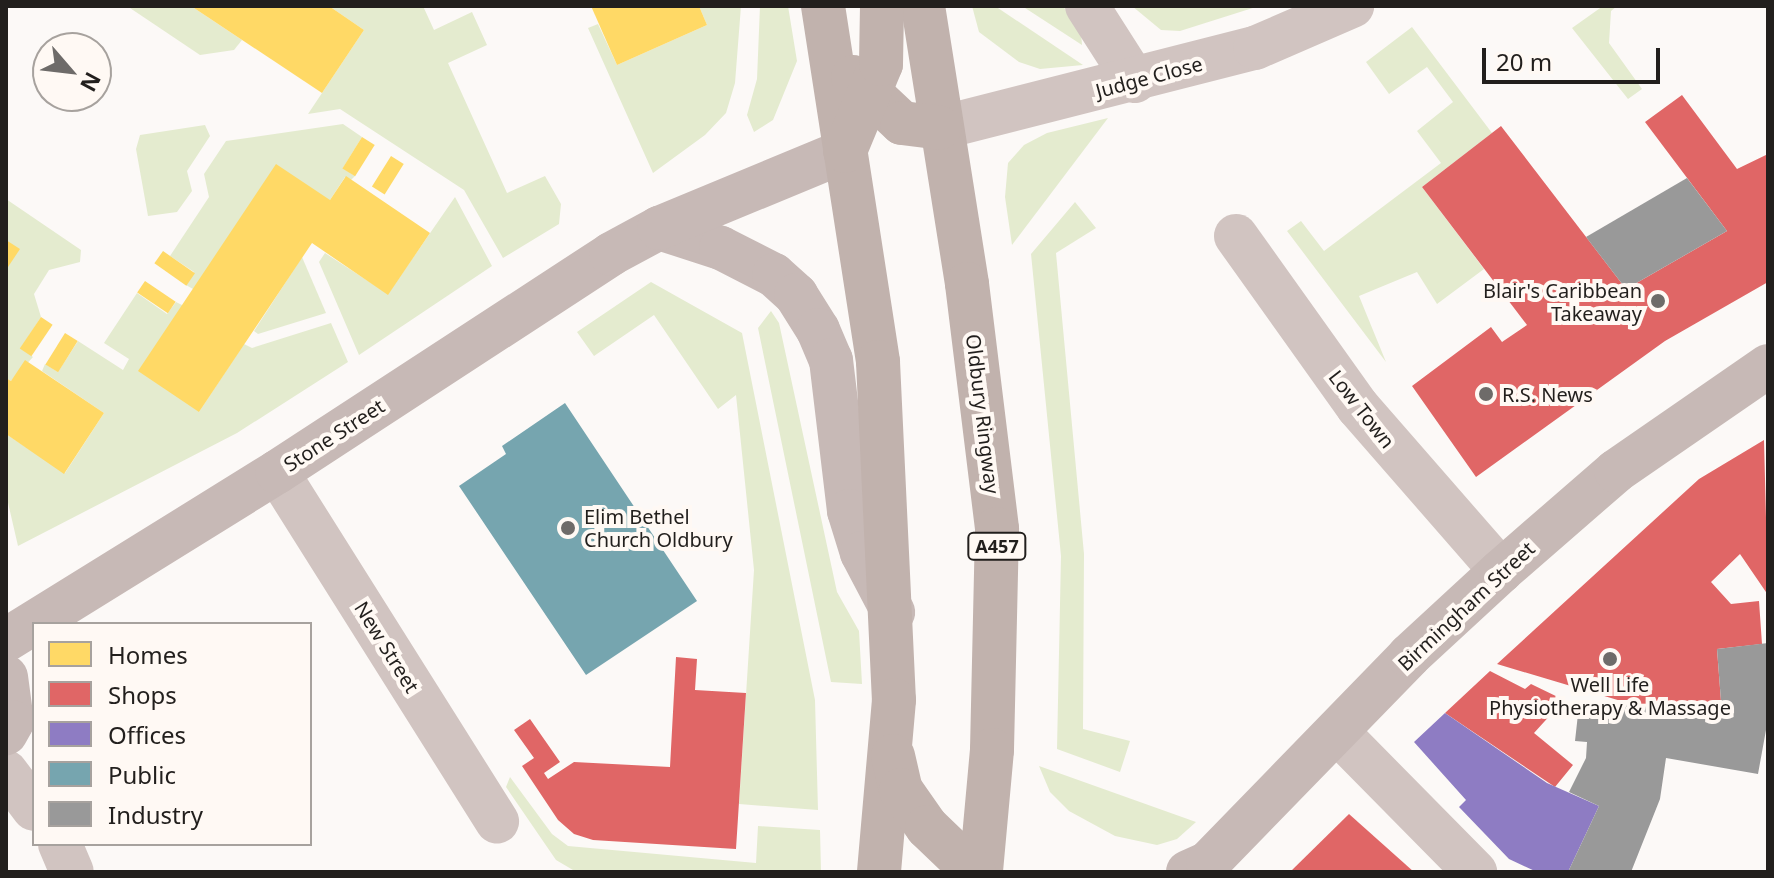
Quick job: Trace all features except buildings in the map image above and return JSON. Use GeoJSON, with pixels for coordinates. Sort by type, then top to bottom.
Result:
{"type":"FeatureCollection","features":[{"type":"Feature","properties":{"kind":"main road"},"geometry":{"type":"LineString","coordinates":[[823,6],[878,362],[893,612],[890,742],[879,872]]}},
{"type":"Feature","properties":{"kind":"main road"},"geometry":{"type":"LineString","coordinates":[[845,151],[881,64],[882,6]]}},
{"type":"Feature","properties":{"kind":"main road","name":"Oldbury Ringway"},"geometry":{"type":"LineString","coordinates":[[923,6],[967,284],[997,529],[992,750],[981,872]]}},
{"type":"Feature","properties":{"kind":"main road"},"geometry":{"type":"LineString","coordinates":[[830,49],[902,123],[940,128]]}},
{"type":"Feature","properties":{"kind":"main road"},"geometry":{"type":"LineString","coordinates":[[890,742],[901,790],[927,827],[974,872]]}},
{"type":"Feature","properties":{"kind":"street"},"geometry":{"type":"LineString","coordinates":[[1087,6],[1135,81]]}},
{"type":"Feature","properties":{"kind":"street","name":"Judge Close"},"geometry":{"type":"LineString","coordinates":[[940,128],[1135,81],[1255,48],[1352,6]]}},
{"type":"Feature","properties":{"kind":"street","name":"Stone Street"},"geometry":{"type":"LineString","coordinates":[[35,622],[659,228],[845,151]]}},
{"type":"Feature","properties":{"kind":"street"},"geometry":{"type":"LineString","coordinates":[[659,228],[721,248],[774,275],[796,295],[818,330],[831,360],[849,511],[862,553],[893,612]]}},
{"type":"Feature","properties":{"kind":"street","name":"Low Town"},"geometry":{"type":"LineString","coordinates":[[1236,236],[1358,407],[1501,571]]}},
{"type":"Feature","properties":{"kind":"street","name":"Birmingham Street"},"geometry":{"type":"LineString","coordinates":[[1188,872],[1208,863],[1409,656],[1501,571],[1616,471],[1768,366]]}},
{"type":"Feature","properties":{"kind":"street","name":"New Street"},"geometry":{"type":"LineString","coordinates":[[277,472],[497,821]]}},
{"type":"Feature","properties":{"kind":"street","name":"Stone Street"},"geometry":{"type":"LineString","coordinates":[[6,640],[32,624]]}},
{"type":"Feature","properties":{"kind":"street"},"geometry":{"type":"LineString","coordinates":[[6,677],[12,722],[6,733]]}},
{"type":"Feature","properties":{"kind":"street"},"geometry":{"type":"LineString","coordinates":[[1337,732],[1475,872]]}},
{"type":"Feature","properties":{"kind":"street"},"geometry":{"type":"LineString","coordinates":[[6,772],[32,806]]}},
{"type":"Feature","properties":{"kind":"street"},"geometry":{"type":"LineString","coordinates":[[61,846],[72,872]]}},
{"type":"Feature","properties":{"kind":"green space"},"geometry":{"type":"Polygon","coordinates":[[[127,6],[191,6],[242,40],[234,50],[200,55],[127,6]]]}},
{"type":"Feature","properties":{"kind":"green space"},"geometry":{"type":"Polygon","coordinates":[[[329,6],[423,6],[434,30],[472,12],[487,45],[448,63],[507,193],[545,176],[561,204],[559,224],[503,258],[464,190],[340,109],[308,114],[364,30],[329,6]]]}},
{"type":"Feature","properties":{"kind":"green space"},"geometry":{"type":"Polygon","coordinates":[[[699,6],[741,6],[735,83],[726,113],[705,135],[653,173],[588,28],[598,24],[617,65],[707,25],[699,6]]]}},
{"type":"Feature","properties":{"kind":"green space"},"geometry":{"type":"Polygon","coordinates":[[[760,6],[788,6],[797,61],[773,120],[754,132],[747,115],[757,79],[760,6]]]}},
{"type":"Feature","properties":{"kind":"green space"},"geometry":{"type":"Polygon","coordinates":[[[972,6],[995,6],[1083,65],[1040,69],[1019,62],[979,32],[972,6]]]}},
{"type":"Feature","properties":{"kind":"green space"},"geometry":{"type":"Polygon","coordinates":[[[1022,6],[1063,6],[1081,33],[1082,45],[1022,6]]]}},
{"type":"Feature","properties":{"kind":"green space"},"geometry":{"type":"Polygon","coordinates":[[[1132,6],[1259,6],[1180,31],[1161,30],[1132,6]]]}},
{"type":"Feature","properties":{"kind":"green space"},"geometry":{"type":"Polygon","coordinates":[[[1603,6],[1617,6],[1611,11],[1609,43],[1642,89],[1628,99],[1572,28],[1603,6]]]}},
{"type":"Feature","properties":{"kind":"green space"},"geometry":{"type":"Polygon","coordinates":[[[1412,27],[1492,133],[1422,187],[1484,269],[1437,304],[1417,272],[1359,296],[1386,362],[1287,231],[1301,221],[1324,251],[1441,163],[1417,131],[1453,102],[1427,67],[1389,94],[1366,62],[1412,27]]]}},
{"type":"Feature","properties":{"kind":"green space"},"geometry":{"type":"Polygon","coordinates":[[[1108,118],[1012,245],[1005,197],[1008,163],[1024,145],[1047,133],[1108,118]]]}},
{"type":"Feature","properties":{"kind":"green space"},"geometry":{"type":"Polygon","coordinates":[[[343,124],[362,137],[343,168],[355,176],[351,180],[345,177],[330,200],[193,289],[186,285],[194,272],[170,256],[209,197],[204,174],[226,141],[343,124]]]}},
{"type":"Feature","properties":{"kind":"green space"},"geometry":{"type":"Polygon","coordinates":[[[205,125],[210,136],[187,171],[192,191],[177,212],[148,216],[136,149],[140,135],[205,125]]]}},
{"type":"Feature","properties":{"kind":"green space"},"geometry":{"type":"Polygon","coordinates":[[[455,197],[492,266],[359,355],[319,262],[325,253],[388,294],[455,197]]]}},
{"type":"Feature","properties":{"kind":"green space"},"geometry":{"type":"Polygon","coordinates":[[[6,199],[81,250],[80,262],[49,270],[34,294],[41,317],[21,348],[33,357],[11,381],[6,378],[6,199]]]}},
{"type":"Feature","properties":{"kind":"green space"},"geometry":{"type":"Polygon","coordinates":[[[1075,202],[1096,228],[1056,253],[1084,554],[1083,729],[1130,741],[1120,772],[1057,749],[1061,556],[1031,254],[1075,202]]]}},
{"type":"Feature","properties":{"kind":"green space"},"geometry":{"type":"Polygon","coordinates":[[[302,257],[326,313],[258,334],[254,331],[302,257]]]}},
{"type":"Feature","properties":{"kind":"green space"},"geometry":{"type":"Polygon","coordinates":[[[651,282],[742,333],[815,700],[818,810],[739,804],[754,570],[736,395],[718,409],[654,315],[594,356],[577,332],[651,282]]]}},
{"type":"Feature","properties":{"kind":"green space"},"geometry":{"type":"Polygon","coordinates":[[[137,293],[167,314],[176,302],[182,305],[199,412],[244,344],[252,348],[331,323],[348,362],[237,433],[18,546],[6,494],[6,434],[65,473],[104,413],[42,371],[45,364],[58,372],[78,341],[123,370],[129,359],[104,343],[137,293]]]}},
{"type":"Feature","properties":{"kind":"green space"},"geometry":{"type":"Polygon","coordinates":[[[771,311],[779,323],[837,592],[859,631],[862,684],[831,682],[758,328],[771,311]]]}},
{"type":"Feature","properties":{"kind":"green space"},"geometry":{"type":"Polygon","coordinates":[[[1039,766],[1196,822],[1177,839],[1157,845],[1115,836],[1069,811],[1050,792],[1039,766]]]}},
{"type":"Feature","properties":{"kind":"green space"},"geometry":{"type":"Polygon","coordinates":[[[510,777],[552,834],[568,846],[756,863],[758,826],[820,830],[821,872],[573,870],[556,860],[506,787],[510,777]]]}},
{"type":"Feature","properties":{"kind":"place","name":"Blair's Caribbean Takeaway"},"geometry":{"type":"Point","coordinates":[1658,301]}},
{"type":"Feature","properties":{"kind":"place","name":"R.S. News"},"geometry":{"type":"Point","coordinates":[1486,394]}},
{"type":"Feature","properties":{"kind":"place","name":"Elim Bethel Church Oldbury"},"geometry":{"type":"Point","coordinates":[568,528]}},
{"type":"Feature","properties":{"kind":"place","name":"Well Life Physiotherapy & Massage"},"geometry":{"type":"Point","coordinates":[1610,659]}}]}
